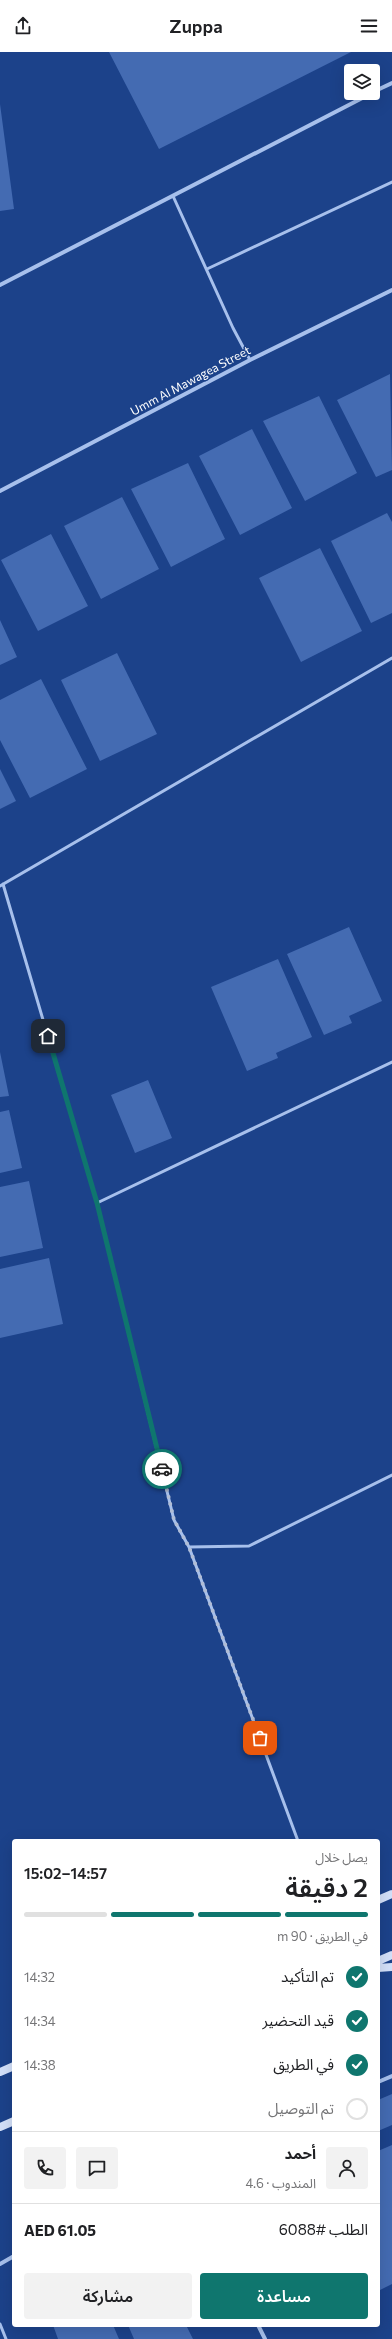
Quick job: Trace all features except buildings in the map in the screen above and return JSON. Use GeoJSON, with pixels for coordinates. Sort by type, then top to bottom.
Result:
{"type":"FeatureCollection","features":[{"type":"Feature","properties":{"kind":"street"},"geometry":{"type":"LineString","coordinates":[[380,89],[392,82]]}},
{"type":"Feature","properties":{"kind":"street"},"geometry":{"type":"LineString","coordinates":[[0,285],[358,100]]}},
{"type":"Feature","properties":{"kind":"street","name":"Umm Al Mawagea Street"},"geometry":{"type":"LineString","coordinates":[[0,491],[250,360],[392,290]]}},
{"type":"Feature","properties":{"kind":"street"},"geometry":{"type":"LineString","coordinates":[[380,1899],[392,1894]]}},
{"type":"Feature","properties":{"kind":"street"},"geometry":{"type":"LineString","coordinates":[[380,1960],[392,1955]]}},
{"type":"Feature","properties":{"kind":"street"},"geometry":{"type":"LineString","coordinates":[[380,1968],[392,1967]]}},
{"type":"Feature","properties":{"kind":"street"},"geometry":{"type":"LineString","coordinates":[[0,2072],[12,2067]]}},
{"type":"Feature","properties":{"kind":"street"},"geometry":{"type":"LineString","coordinates":[[380,2081],[392,2076]]}},
{"type":"Feature","properties":{"kind":"street"},"geometry":{"type":"LineString","coordinates":[[0,2127],[12,2122]]}},
{"type":"Feature","properties":{"kind":"street"},"geometry":{"type":"LineString","coordinates":[[0,2264],[12,2257]]}},
{"type":"Feature","properties":{"kind":"street"},"geometry":{"type":"LineString","coordinates":[[259,2327],[265,2339]]}},
{"type":"Feature","properties":{"kind":"lane"},"geometry":{"type":"LineString","coordinates":[[207,269],[392,182]]}},
{"type":"Feature","properties":{"kind":"lane"},"geometry":{"type":"LineString","coordinates":[[173,196],[250,360]]}},
{"type":"Feature","properties":{"kind":"lane"},"geometry":{"type":"LineString","coordinates":[[297,1839],[189,1547],[174,1520],[97,1203],[1,885],[392,658]]}},
{"type":"Feature","properties":{"kind":"lane"},"geometry":{"type":"LineString","coordinates":[[97,1203],[392,1062]]}},
{"type":"Feature","properties":{"kind":"lane"},"geometry":{"type":"LineString","coordinates":[[189,1547],[249,1546],[392,1475]]}},
{"type":"Feature","properties":{"kind":"lane"},"geometry":{"type":"LineString","coordinates":[[0,2324],[6,2339]]}},
{"type":"Feature","properties":{"kind":"way so far"},"geometry":{"type":"LineString","coordinates":[[162,1469],[174,1520],[189,1547],[260,1738]]}},
{"type":"Feature","properties":{"kind":"route"},"geometry":{"type":"LineString","coordinates":[[48,1036],[97,1203],[162,1469]]}}]}
